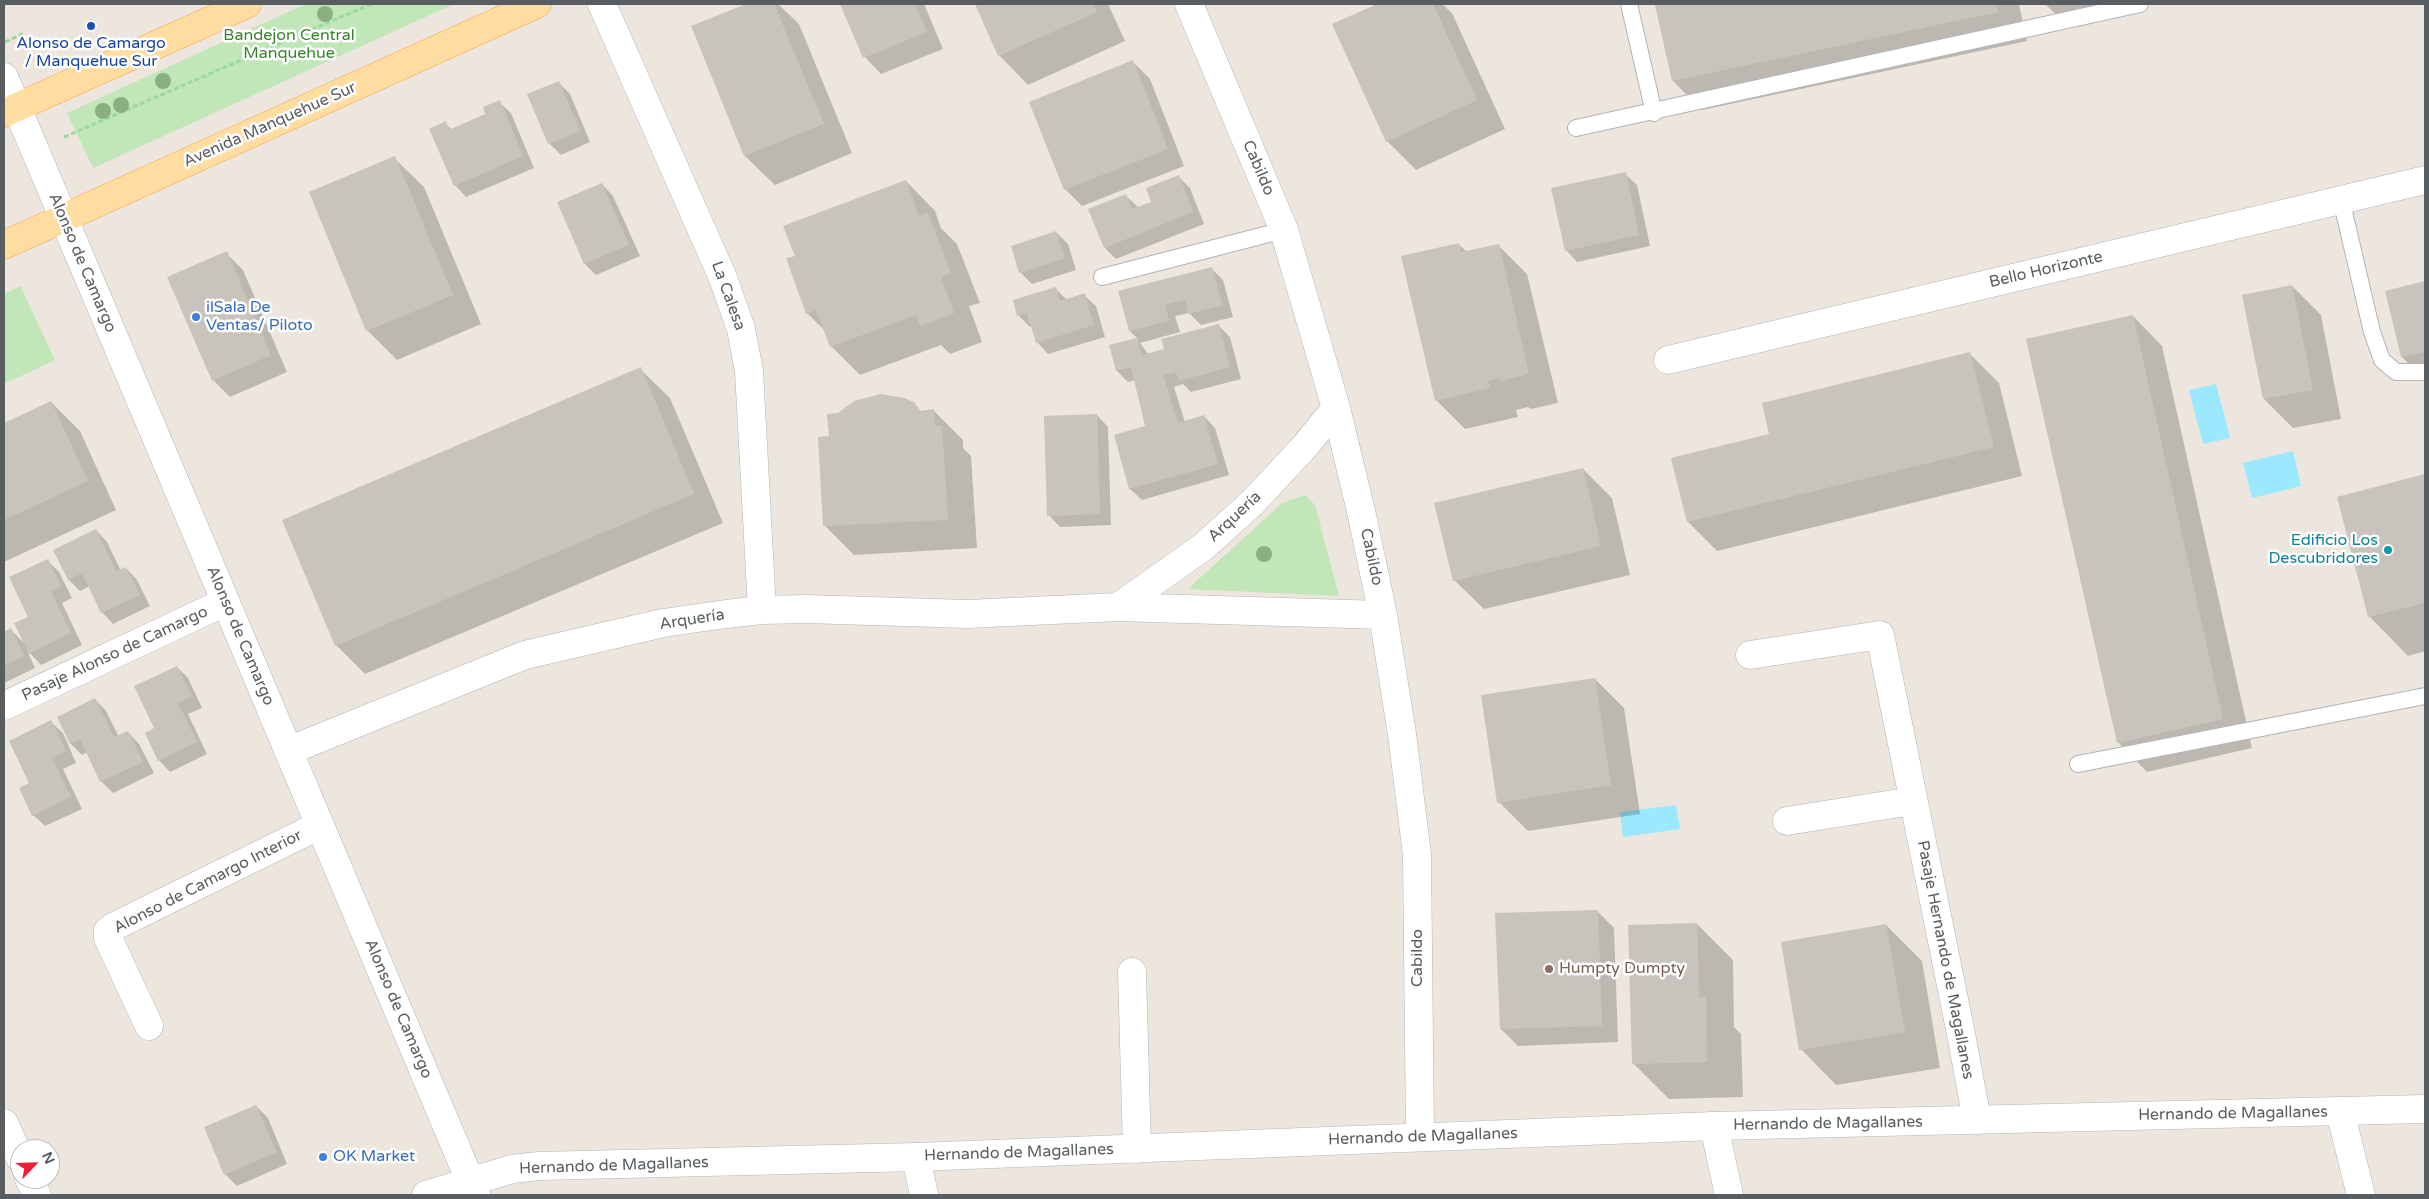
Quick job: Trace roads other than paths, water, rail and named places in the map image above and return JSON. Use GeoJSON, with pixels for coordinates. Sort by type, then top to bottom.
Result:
{"type":"FeatureCollection","features":[{"type":"Feature","properties":{"kind":"main road"},"geometry":{"type":"LineString","coordinates":[[10,110],[247,4]]}},
{"type":"Feature","properties":{"kind":"main road","name":"Avenida Manquehue Sur"},"geometry":{"type":"LineString","coordinates":[[4,245],[537,4]]}},
{"type":"Feature","properties":{"kind":"street","name":"La Calesa"},"geometry":{"type":"LineString","coordinates":[[602,4],[723,278],[741,329],[749,372],[762,610]]}},
{"type":"Feature","properties":{"kind":"street","name":"Cabildo"},"geometry":{"type":"LineString","coordinates":[[1189,4],[1284,230],[1336,408],[1383,614],[1402,734],[1417,855],[1420,1137]]}},
{"type":"Feature","properties":{"kind":"street","name":"Alonso de Camargo"},"geometry":{"type":"LineString","coordinates":[[4,77],[10,110],[36,151],[473,1188]]}},
{"type":"Feature","properties":{"kind":"street","name":"Bello Horizonte"},"geometry":{"type":"LineString","coordinates":[[1668,360],[2425,180]]}},
{"type":"Feature","properties":{"kind":"street","name":"Arquería"},"geometry":{"type":"LineString","coordinates":[[1118,607],[1203,548],[1253,502],[1306,445],[1336,408]]}},
{"type":"Feature","properties":{"kind":"street","name":"Pasaje Alonso de Camargo"},"geometry":{"type":"LineString","coordinates":[[4,706],[225,602]]}},
{"type":"Feature","properties":{"kind":"street","name":"Arquería"},"geometry":{"type":"LineString","coordinates":[[288,751],[525,655],[663,623],[762,610],[967,614],[1118,607],[1383,614]]}},
{"type":"Feature","properties":{"kind":"street","name":"Pasaje Hernando de Magallanes"},"geometry":{"type":"LineString","coordinates":[[1750,655],[1880,635],[1912,801],[1962,1034],[1976,1120]]}},
{"type":"Feature","properties":{"kind":"street"},"geometry":{"type":"LineString","coordinates":[[1787,821],[1912,801]]}},
{"type":"Feature","properties":{"kind":"street","name":"Alonso de Camargo Interior"},"geometry":{"type":"LineString","coordinates":[[149,1026],[108,938],[108,931],[320,825]]}},
{"type":"Feature","properties":{"kind":"street"},"geometry":{"type":"LineString","coordinates":[[1132,972],[1137,1149]]}},
{"type":"Feature","properties":{"kind":"street","name":"Hernando de Magallanes"},"geometry":{"type":"LineString","coordinates":[[426,1195],[473,1188],[512,1169],[539,1166],[916,1157],[1714,1126],[2425,1110]]}},
{"type":"Feature","properties":{"kind":"street"},"geometry":{"type":"LineString","coordinates":[[2340,1111],[2361,1195]]}},
{"type":"Feature","properties":{"kind":"street"},"geometry":{"type":"LineString","coordinates":[[4,1123],[11,1139]]}},
{"type":"Feature","properties":{"kind":"street"},"geometry":{"type":"LineString","coordinates":[[1714,1126],[1729,1195]]}},
{"type":"Feature","properties":{"kind":"street"},"geometry":{"type":"LineString","coordinates":[[916,1157],[924,1195]]}},
{"type":"Feature","properties":{"kind":"lane"},"geometry":{"type":"LineString","coordinates":[[1629,4],[1654,113]]}},
{"type":"Feature","properties":{"kind":"lane"},"geometry":{"type":"LineString","coordinates":[[1576,128],[1654,113],[2140,4]]}},
{"type":"Feature","properties":{"kind":"lane"},"geometry":{"type":"LineString","coordinates":[[2341,199],[2372,332],[2382,360],[2396,372],[2425,372]]}},
{"type":"Feature","properties":{"kind":"lane"},"geometry":{"type":"LineString","coordinates":[[1102,277],[1284,230]]}},
{"type":"Feature","properties":{"kind":"lane"},"geometry":{"type":"LineString","coordinates":[[2078,764],[2425,696]]}},
{"type":"Feature","properties":{"kind":"water"},"geometry":{"type":"Polygon","coordinates":[[[2216,384],[2230,438],[2203,444],[2189,390],[2216,384]]]}},
{"type":"Feature","properties":{"kind":"water"},"geometry":{"type":"Polygon","coordinates":[[[2293,451],[2301,486],[2252,498],[2243,463],[2293,451]]]}},
{"type":"Feature","properties":{"kind":"water"},"geometry":{"type":"Polygon","coordinates":[[[1676,805],[1680,829],[1623,837],[1620,812],[1676,805]]]}},
{"type":"Feature","properties":{"kind":"place","name":"Alonso de Camargo / Manquehue Sur"},"geometry":{"type":"Point","coordinates":[91,26]}},
{"type":"Feature","properties":{"kind":"place","name":"ilSala De Ventas/ Piloto"},"geometry":{"type":"Point","coordinates":[196,317]}},
{"type":"Feature","properties":{"kind":"place","name":"Edificio Los Descubridores"},"geometry":{"type":"Point","coordinates":[2388,550]}},
{"type":"Feature","properties":{"kind":"place","name":"Humpty Dumpty"},"geometry":{"type":"Point","coordinates":[1549,969]}},
{"type":"Feature","properties":{"kind":"place","name":"OK Market"},"geometry":{"type":"Point","coordinates":[323,1157]}},
{"type":"Feature","properties":{"kind":"park label","name":"Bandejon Central Manquehue"},"geometry":{"type":"Point","coordinates":[289,45]}}]}
